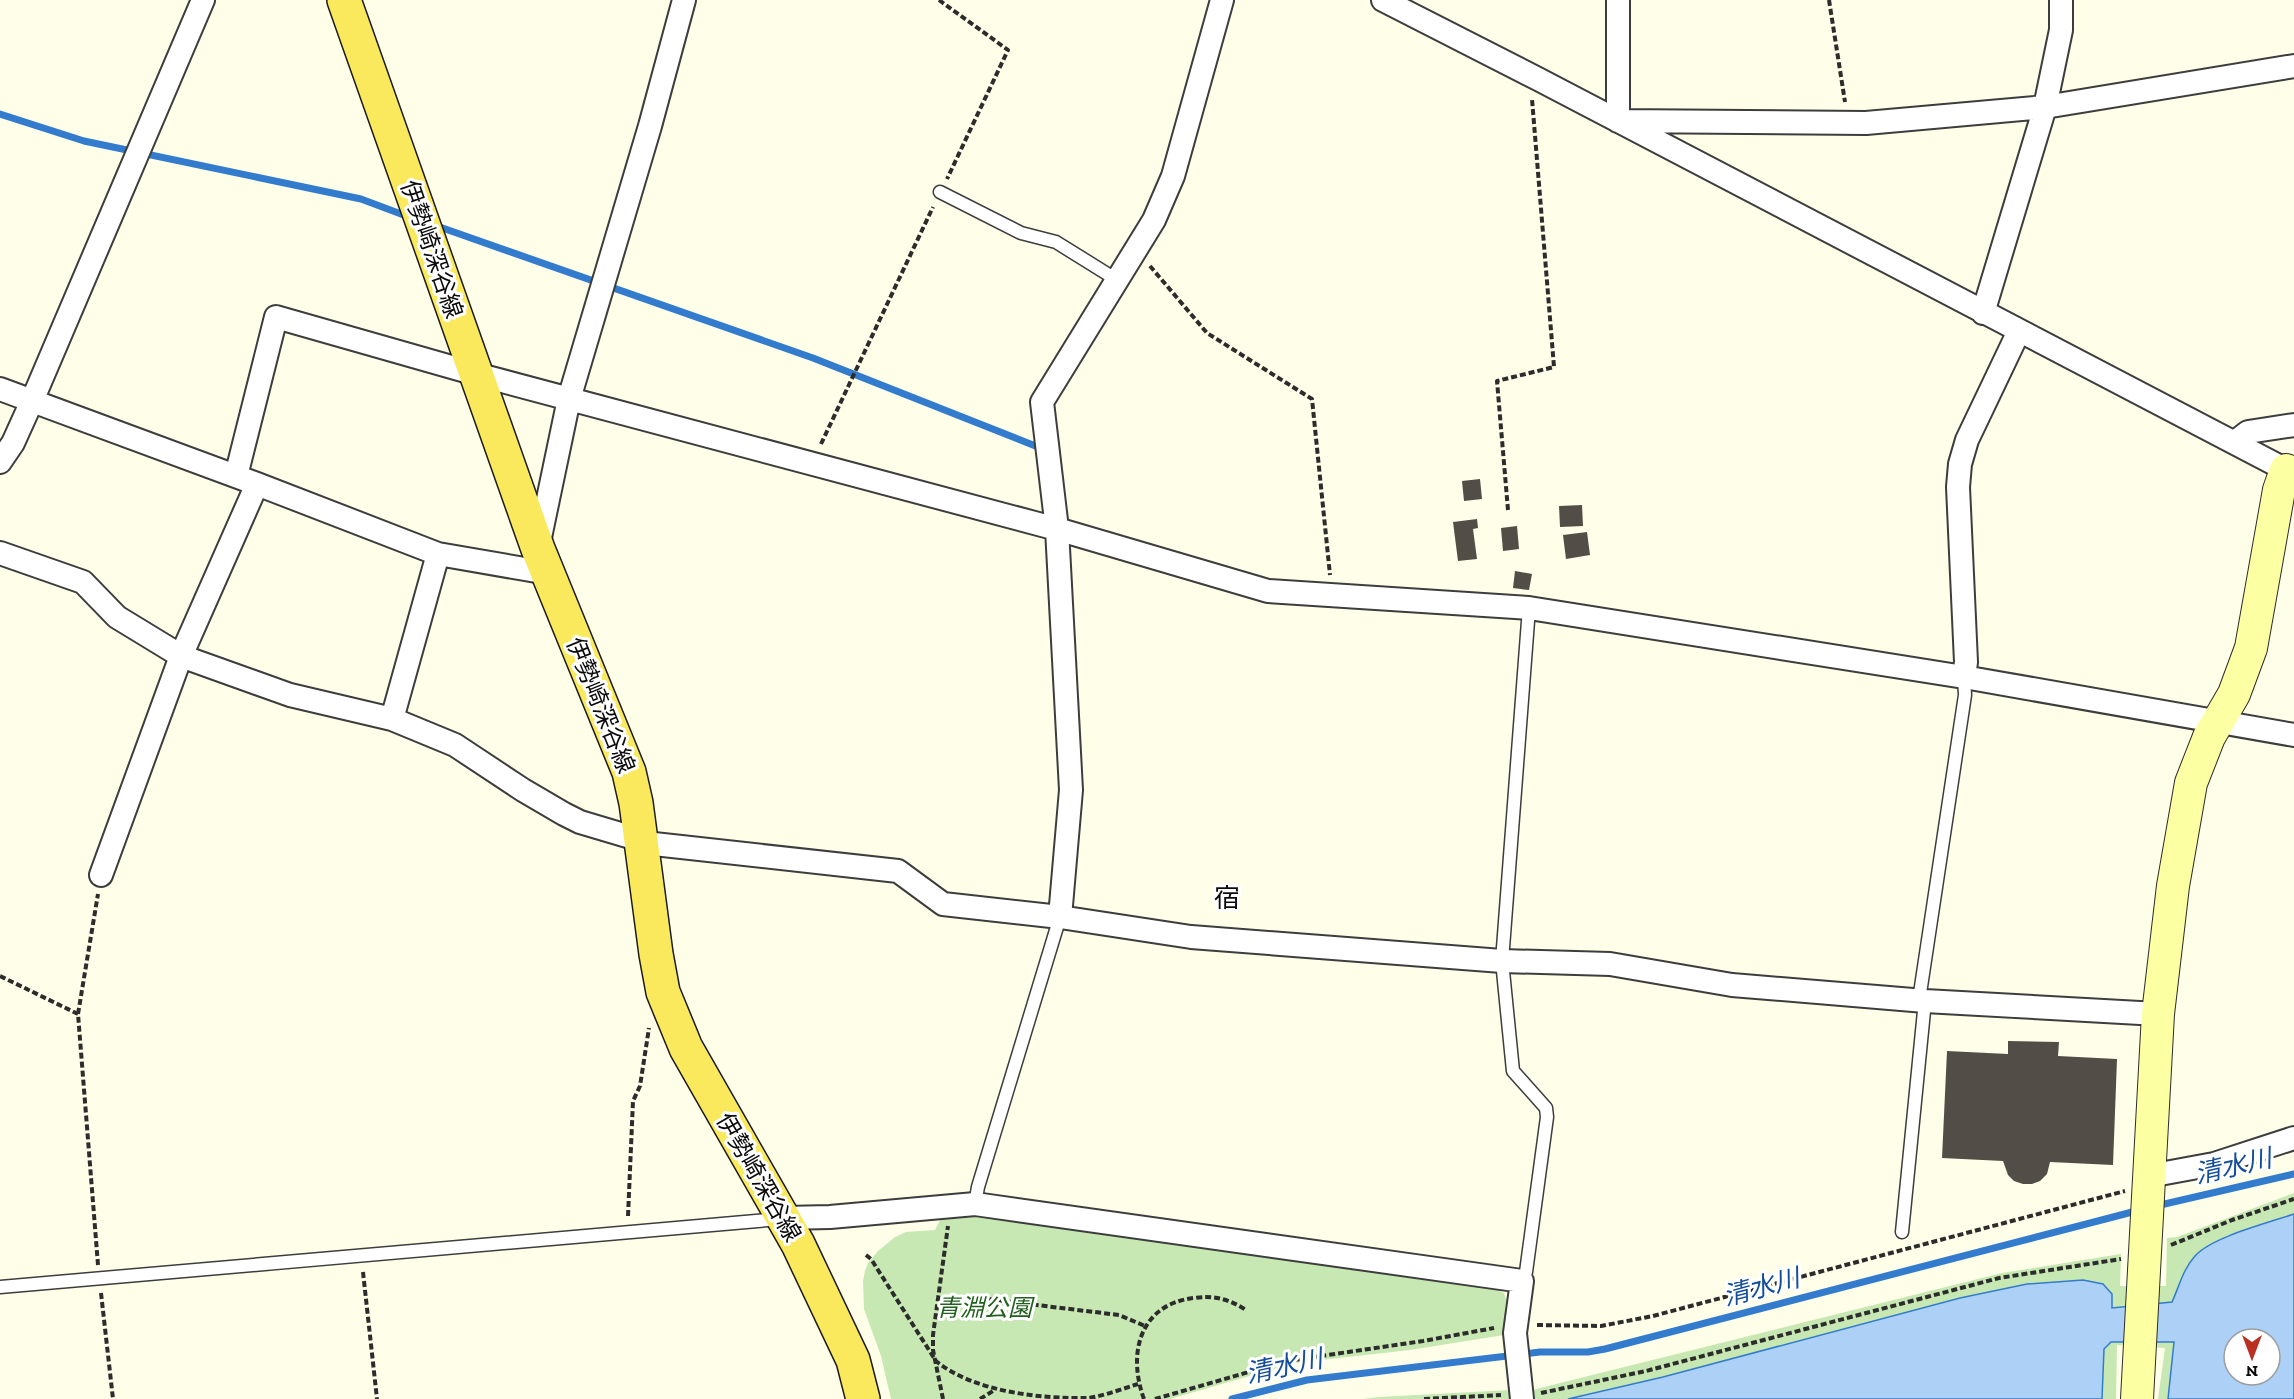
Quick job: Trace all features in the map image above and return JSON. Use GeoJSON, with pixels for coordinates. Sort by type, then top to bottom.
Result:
{"type":"FeatureCollection","features":[{"type":"Feature","properties":{"kind":"main road","name":"伊勢崎深谷線"},"geometry":{"type":"LineString","coordinates":[[344,0],[543,561],[629,772],[663,992],[673,1021],[686,1048],[784,1218],[853,1360],[863,1399]]}},
{"type":"Feature","properties":{"kind":"street"},"geometry":{"type":"LineString","coordinates":[[0,462],[13,443],[32,401],[203,0]]}},
{"type":"Feature","properties":{"kind":"street"},"geometry":{"type":"LineString","coordinates":[[0,389],[438,554],[543,561],[569,399],[650,126],[684,0]]}},
{"type":"Feature","properties":{"kind":"street"},"geometry":{"type":"LineString","coordinates":[[1060,916],[1071,790],[1057,529],[1042,402],[1154,220],[1173,176],[1222,0]]}},
{"type":"Feature","properties":{"kind":"street"},"geometry":{"type":"LineString","coordinates":[[1383,0],[2019,332],[2291,468],[2279,490],[2251,648],[2234,694],[2200,756],[2184,814],[2165,944],[2143,1185],[2145,1256],[2137,1399]]}},
{"type":"Feature","properties":{"kind":"street"},"geometry":{"type":"LineString","coordinates":[[1618,0],[1618,121]]}},
{"type":"Feature","properties":{"kind":"street"},"geometry":{"type":"LineString","coordinates":[[1983,312],[2045,107],[2061,30],[2061,0]]}},
{"type":"Feature","properties":{"kind":"street"},"geometry":{"type":"LineString","coordinates":[[1618,121],[1849,123],[2045,107],[2294,66]]}},
{"type":"Feature","properties":{"kind":"street"},"geometry":{"type":"LineString","coordinates":[[236,476],[276,317],[476,374],[1057,529],[1268,591],[1332,597],[1530,608],[1964,677],[2294,735]]}},
{"type":"Feature","properties":{"kind":"street"},"geometry":{"type":"LineString","coordinates":[[1964,677],[1966,663],[1958,487],[1960,464],[1967,440],[2019,332]]}},
{"type":"Feature","properties":{"kind":"street"},"geometry":{"type":"LineString","coordinates":[[2235,442],[2248,432],[2294,425]]}},
{"type":"Feature","properties":{"kind":"street"},"geometry":{"type":"LineString","coordinates":[[101,875],[181,656],[257,484]]}},
{"type":"Feature","properties":{"kind":"street"},"geometry":{"type":"LineString","coordinates":[[0,553],[83,582],[117,617],[181,656],[290,695],[392,719],[455,745],[564,814],[654,844],[898,871],[943,904],[1060,916],[1191,937],[1502,962],[1610,964],[1732,985],[1922,1001],[2158,1014]]}},
{"type":"Feature","properties":{"kind":"street"},"geometry":{"type":"LineString","coordinates":[[392,719],[438,554]]}},
{"type":"Feature","properties":{"kind":"street"},"geometry":{"type":"LineString","coordinates":[[2143,1185],[2294,1138]]}},
{"type":"Feature","properties":{"kind":"street"},"geometry":{"type":"LineString","coordinates":[[784,1218],[830,1217],[975,1204],[1522,1281],[1515,1328],[1519,1392]]}},
{"type":"Feature","properties":{"kind":"lane"},"geometry":{"type":"LineString","coordinates":[[940,192],[1021,233],[1056,242],[1117,280]]}},
{"type":"Feature","properties":{"kind":"lane"},"geometry":{"type":"LineString","coordinates":[[1522,1281],[1526,1272],[1547,1117],[1546,1108],[1513,1071],[1502,962],[1530,608]]}},
{"type":"Feature","properties":{"kind":"lane"},"geometry":{"type":"LineString","coordinates":[[1902,1232],[1922,1001],[1963,707],[1964,677]]}},
{"type":"Feature","properties":{"kind":"lane"},"geometry":{"type":"LineString","coordinates":[[975,1204],[978,1186],[1060,916]]}},
{"type":"Feature","properties":{"kind":"lane"},"geometry":{"type":"LineString","coordinates":[[0,1287],[784,1218]]}},
{"type":"Feature","properties":{"kind":"path"},"geometry":{"type":"LineString","coordinates":[[812,464],[1008,50],[939,0]]}},
{"type":"Feature","properties":{"kind":"path"},"geometry":{"type":"LineString","coordinates":[[1828,0],[1849,123]]}},
{"type":"Feature","properties":{"kind":"path"},"geometry":{"type":"LineString","coordinates":[[1508,510],[1497,381],[1554,367],[1531,102],[1538,79]]}},
{"type":"Feature","properties":{"kind":"path"},"geometry":{"type":"LineString","coordinates":[[1136,250],[1207,333],[1312,399],[1332,597]]}},
{"type":"Feature","properties":{"kind":"path"},"geometry":{"type":"LineString","coordinates":[[101,875],[78,1014],[99,1278],[113,1399]]}},
{"type":"Feature","properties":{"kind":"path"},"geometry":{"type":"LineString","coordinates":[[0,976],[78,1014]]}},
{"type":"Feature","properties":{"kind":"path"},"geometry":{"type":"LineString","coordinates":[[628,1232],[633,1101],[640,1086],[653,1005],[663,992]]}},
{"type":"Feature","properties":{"kind":"path"},"geometry":{"type":"LineString","coordinates":[[1155,1399],[1287,1361],[1515,1328],[1601,1326],[1653,1316],[2143,1185]]}},
{"type":"Feature","properties":{"kind":"path"},"geometry":{"type":"LineString","coordinates":[[1424,1399],[1519,1392],[1646,1371],[1999,1278],[2145,1256],[2232,1220],[2294,1199]]}},
{"type":"Feature","properties":{"kind":"path"},"geometry":{"type":"LineString","coordinates":[[943,1399],[933,1350],[933,1335],[949,1223]]}},
{"type":"Feature","properties":{"kind":"path"},"geometry":{"type":"LineString","coordinates":[[361,1255],[377,1399]]}},
{"type":"Feature","properties":{"kind":"path"},"geometry":{"type":"LineString","coordinates":[[866,1255],[871,1259],[936,1361],[949,1372],[993,1391],[1045,1398],[1089,1398],[1138,1384]]}},
{"type":"Feature","properties":{"kind":"path"},"geometry":{"type":"LineString","coordinates":[[979,1298],[1119,1315],[1146,1326]]}},
{"type":"Feature","properties":{"kind":"path"},"geometry":{"type":"LineString","coordinates":[[1144,1399],[1138,1384],[1136,1359],[1139,1340],[1146,1326],[1161,1308],[1178,1300],[1218,1298],[1231,1301],[1246,1310]]}},
{"type":"Feature","properties":{"kind":"path"},"geometry":{"type":"LineString","coordinates":[[980,1399],[993,1391]]}},
{"type":"Feature","properties":{"kind":"green space"},"geometry":{"type":"Polygon","coordinates":[[[2294,1193],[2294,1399],[2158,1399],[2165,1348],[2117,1345],[2116,1399],[1531,1399],[1532,1390],[2002,1273],[2121,1254],[2120,1286],[2166,1286],[2167,1238],[2177,1237],[2294,1193]]]}},
{"type":"Feature","properties":{"kind":"green space","name":"青淵公園"},"geometry":{"type":"Polygon","coordinates":[[[976,1213],[1487,1285],[1504,1293],[1506,1299],[1504,1335],[1410,1350],[1295,1363],[1170,1399],[891,1399],[881,1356],[864,1309],[863,1281],[868,1263],[895,1237],[906,1232],[935,1230],[942,1216],[976,1213]]]}},
{"type":"Feature","properties":{"kind":"green space"},"geometry":{"type":"Polygon","coordinates":[[[1510,1390],[1511,1399],[1363,1399],[1379,1397],[1510,1390]]]}},
{"type":"Feature","properties":{"kind":"water"},"geometry":{"type":"Polygon","coordinates":[[[2294,1214],[2294,1399],[2168,1399],[2174,1342],[2111,1342],[2104,1349],[2102,1399],[1568,1399],[1663,1377],[1960,1298],[2027,1284],[2083,1280],[2103,1284],[2112,1294],[2112,1308],[2172,1302],[2187,1267],[2195,1256],[2214,1243],[2294,1214]]]}},
{"type":"Feature","properties":{"kind":"building"},"geometry":{"type":"Polygon","coordinates":[[[1480,479],[1482,499],[1464,501],[1462,481],[1480,479]]]}},
{"type":"Feature","properties":{"kind":"building"},"geometry":{"type":"Polygon","coordinates":[[[1582,505],[1583,526],[1560,527],[1559,506],[1582,505]]]}},
{"type":"Feature","properties":{"kind":"building"},"geometry":{"type":"Polygon","coordinates":[[[1477,519],[1478,528],[1473,529],[1477,559],[1458,561],[1453,522],[1477,519]]]}},
{"type":"Feature","properties":{"kind":"building"},"geometry":{"type":"Polygon","coordinates":[[[1517,526],[1519,549],[1503,551],[1501,528],[1517,526]]]}},
{"type":"Feature","properties":{"kind":"building"},"geometry":{"type":"Polygon","coordinates":[[[1587,532],[1590,555],[1566,559],[1563,535],[1587,532]]]}},
{"type":"Feature","properties":{"kind":"building"},"geometry":{"type":"Polygon","coordinates":[[[1515,571],[1532,574],[1529,590],[1513,588],[1515,571]]]}},
{"type":"Feature","properties":{"kind":"building"},"geometry":{"type":"Polygon","coordinates":[[[2008,1041],[2059,1042],[2058,1056],[2117,1059],[2113,1165],[2050,1162],[2047,1174],[2040,1181],[2023,1184],[2014,1181],[2008,1175],[2003,1161],[1942,1158],[1947,1051],[2008,1054],[2008,1041]]]}},
{"type":"Feature","properties":{"kind":"waterway"},"geometry":{"type":"LineString","coordinates":[[0,114],[84,141],[361,199],[409,217]]}},
{"type":"Feature","properties":{"kind":"waterway"},"geometry":{"type":"LineString","coordinates":[[434,225],[813,358],[1043,449]]}},
{"type":"Feature","properties":{"kind":"waterway","name":"清水川"},"geometry":{"type":"LineString","coordinates":[[2156,1206],[2294,1174]]}},
{"type":"Feature","properties":{"kind":"waterway","name":"清水川"},"geometry":{"type":"LineString","coordinates":[[1232,1399],[1307,1380],[1540,1352],[1588,1352],[1605,1349],[2140,1210]]}},
{"type":"Feature","properties":{"kind":"district","name":"宿"},"geometry":{"type":"Point","coordinates":[1227,898]}}]}
